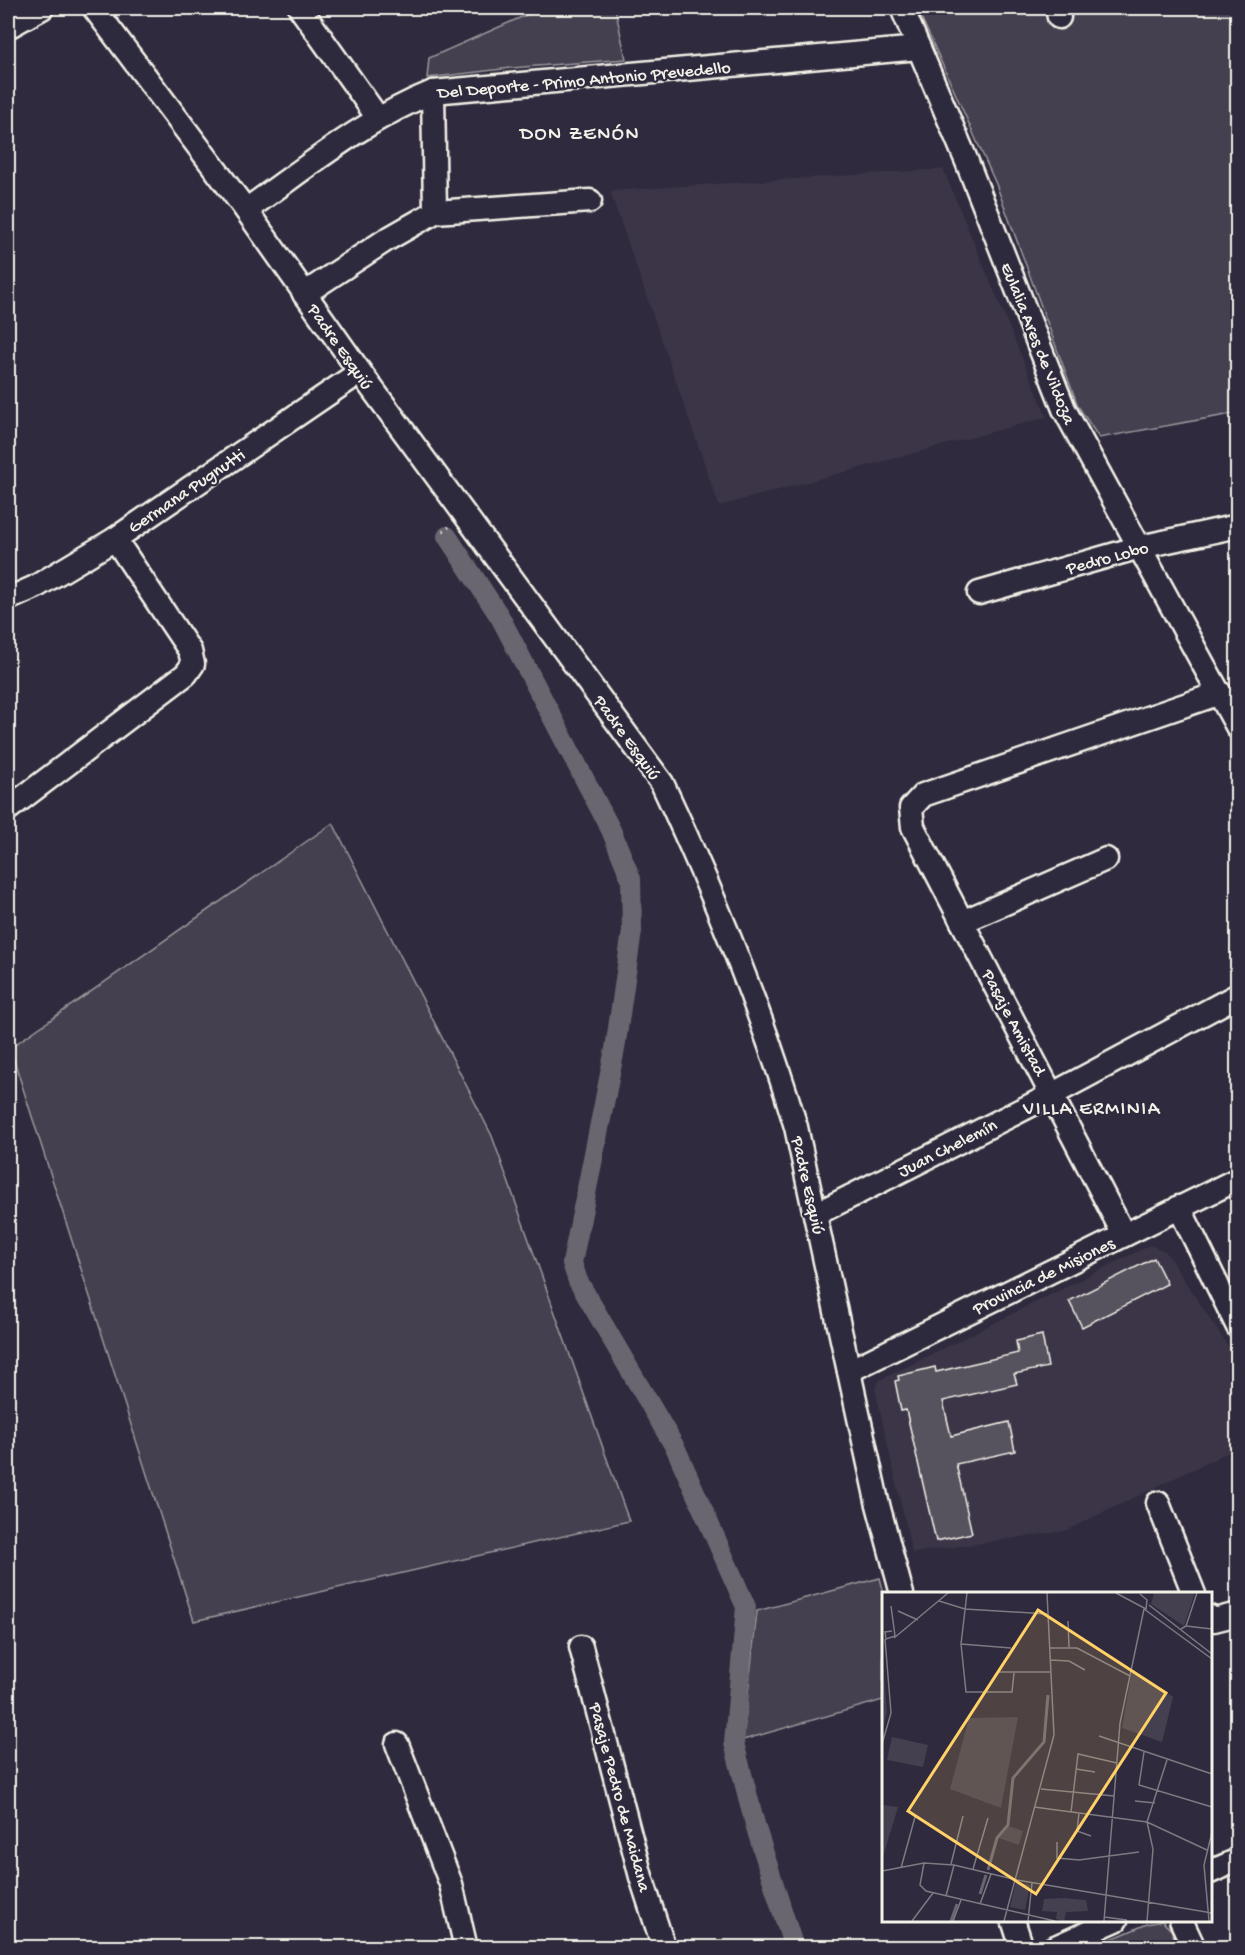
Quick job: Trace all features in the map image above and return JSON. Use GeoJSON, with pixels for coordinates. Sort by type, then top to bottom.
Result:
{"type":"FeatureCollection","features":[{"type":"Feature","properties":{"kind":"street"},"geometry":{"type":"LineString","coordinates":[[8,27],[42,8]]}},
{"type":"Feature","properties":{"kind":"street","name":"Padre Esquiú"},"geometry":{"type":"LineString","coordinates":[[94,8],[246,210],[360,372],[662,783],[691,845],[752,995],[796,1126],[878,1501],[902,1592]]}},
{"type":"Feature","properties":{"kind":"street"},"geometry":{"type":"LineString","coordinates":[[300,8],[378,118]]}},
{"type":"Feature","properties":{"kind":"street","name":"Eulalia Ares de Vildoza"},"geometry":{"type":"LineString","coordinates":[[902,8],[967,162],[1064,409],[1238,728]]}},
{"type":"Feature","properties":{"kind":"street","name":"Del Deporte - Primo Antonio Prevedello"},"geometry":{"type":"LineString","coordinates":[[246,210],[378,118],[403,104],[433,92],[919,48]]}},
{"type":"Feature","properties":{"kind":"street"},"geometry":{"type":"LineString","coordinates":[[433,92],[435,212]]}},
{"type":"Feature","properties":{"kind":"street"},"geometry":{"type":"LineString","coordinates":[[304,294],[386,240],[435,212],[590,201]]}},
{"type":"Feature","properties":{"kind":"street","name":"Germana Pugnutti"},"geometry":{"type":"LineString","coordinates":[[8,599],[35,587],[116,539],[360,372]]}},
{"type":"Feature","properties":{"kind":"street","name":"Pedro Lobo"},"geometry":{"type":"LineString","coordinates":[[979,593],[1140,547],[1238,526]]}},
{"type":"Feature","properties":{"kind":"street"},"geometry":{"type":"LineString","coordinates":[[8,809],[186,674],[193,664],[190,651],[116,539]]}},
{"type":"Feature","properties":{"kind":"street","name":"Pasaje Amistad"},"geometry":{"type":"LineString","coordinates":[[1124,1234],[913,827],[911,808],[923,795],[1220,693]]}},
{"type":"Feature","properties":{"kind":"street"},"geometry":{"type":"LineString","coordinates":[[962,922],[1106,859]]}},
{"type":"Feature","properties":{"kind":"street","name":"Juan Chelemín"},"geometry":{"type":"LineString","coordinates":[[816,1214],[1053,1094],[1238,995]]}},
{"type":"Feature","properties":{"kind":"street","name":"Provincia de Misiones"},"geometry":{"type":"LineString","coordinates":[[849,1371],[1238,1179]]}},
{"type":"Feature","properties":{"kind":"street"},"geometry":{"type":"LineString","coordinates":[[1179,1207],[1238,1327]]}},
{"type":"Feature","properties":{"kind":"street"},"geometry":{"type":"LineString","coordinates":[[1158,1503],[1194,1592]]}},
{"type":"Feature","properties":{"kind":"street"},"geometry":{"type":"LineString","coordinates":[[1212,1618],[1238,1614]]}},
{"type":"Feature","properties":{"kind":"street","name":"Pasaje Pedro de Maidana"},"geometry":{"type":"LineString","coordinates":[[581,1647],[641,1877],[664,1947]]}},
{"type":"Feature","properties":{"kind":"street"},"geometry":{"type":"LineString","coordinates":[[397,1744],[451,1884],[466,1947]]}},
{"type":"Feature","properties":{"kind":"street"},"geometry":{"type":"LineString","coordinates":[[1212,1871],[1238,1860]]}},
{"type":"Feature","properties":{"kind":"street"},"geometry":{"type":"LineString","coordinates":[[1014,1922],[1022,1947]]}},
{"type":"Feature","properties":{"kind":"street"},"geometry":{"type":"LineString","coordinates":[[1053,1947],[1111,1922]]}},
{"type":"Feature","properties":{"kind":"street"},"geometry":{"type":"LineString","coordinates":[[1182,1922],[1194,1947]]}},
{"type":"Feature","properties":{"kind":"shaded area"},"geometry":{"type":"Polygon","coordinates":[[[542,8],[615,8],[626,59],[511,68],[427,78],[429,58],[542,8]]]}},
{"type":"Feature","properties":{"kind":"shaded area"},"geometry":{"type":"Polygon","coordinates":[[[917,8],[1237,8],[1237,413],[1099,438],[1078,406],[996,184],[917,8]]]}},
{"type":"Feature","properties":{"kind":"shaded area"},"geometry":{"type":"Polygon","coordinates":[[[943,169],[1047,417],[719,506],[610,191],[943,169]]]}},
{"type":"Feature","properties":{"kind":"shaded area"},"geometry":{"type":"Polygon","coordinates":[[[333,823],[492,1136],[629,1521],[194,1621],[10,1048],[333,823]]]}},
{"type":"Feature","properties":{"kind":"shaded area"},"geometry":{"type":"Polygon","coordinates":[[[1150,1245],[1165,1251],[1237,1360],[1237,1448],[1065,1531],[912,1553],[875,1389],[880,1380],[1150,1245]]]}},
{"type":"Feature","properties":{"kind":"shaded area"},"geometry":{"type":"Polygon","coordinates":[[[880,1578],[884,1592],[882,1700],[743,1740],[757,1611],[880,1578]]]}},
{"type":"Feature","properties":{"kind":"shaded area"},"geometry":{"type":"Polygon","coordinates":[[[1163,1922],[1171,1930],[1179,1947],[1093,1947],[1147,1924],[1163,1922]]]}},
{"type":"Feature","properties":{"kind":"building"},"geometry":{"type":"Polygon","coordinates":[[[1154,1258],[1167,1284],[1082,1327],[1069,1301],[1154,1258]]]}},
{"type":"Feature","properties":{"kind":"building"},"geometry":{"type":"Polygon","coordinates":[[[1042,1335],[1048,1367],[1014,1374],[1017,1384],[943,1401],[951,1436],[1009,1422],[1015,1451],[956,1464],[972,1533],[936,1541],[906,1410],[901,1411],[895,1381],[899,1380],[898,1376],[935,1367],[936,1372],[1018,1353],[1016,1341],[1042,1335]]]}},
{"type":"Feature","properties":{"kind":"waterway"},"geometry":{"type":"LineString","coordinates":[[447,536],[500,617],[611,830],[631,879],[632,931],[615,1049],[572,1263],[578,1281],[676,1449],[746,1607],[734,1743],[756,1828],[794,1948]]}},
{"type":"Feature","properties":{"kind":"district","name":"DON ZENÓN"},"geometry":{"type":"Point","coordinates":[580,132]}},
{"type":"Feature","properties":{"kind":"district","name":"VILLA ERMINIA"},"geometry":{"type":"Point","coordinates":[1092,1107]}}]}
